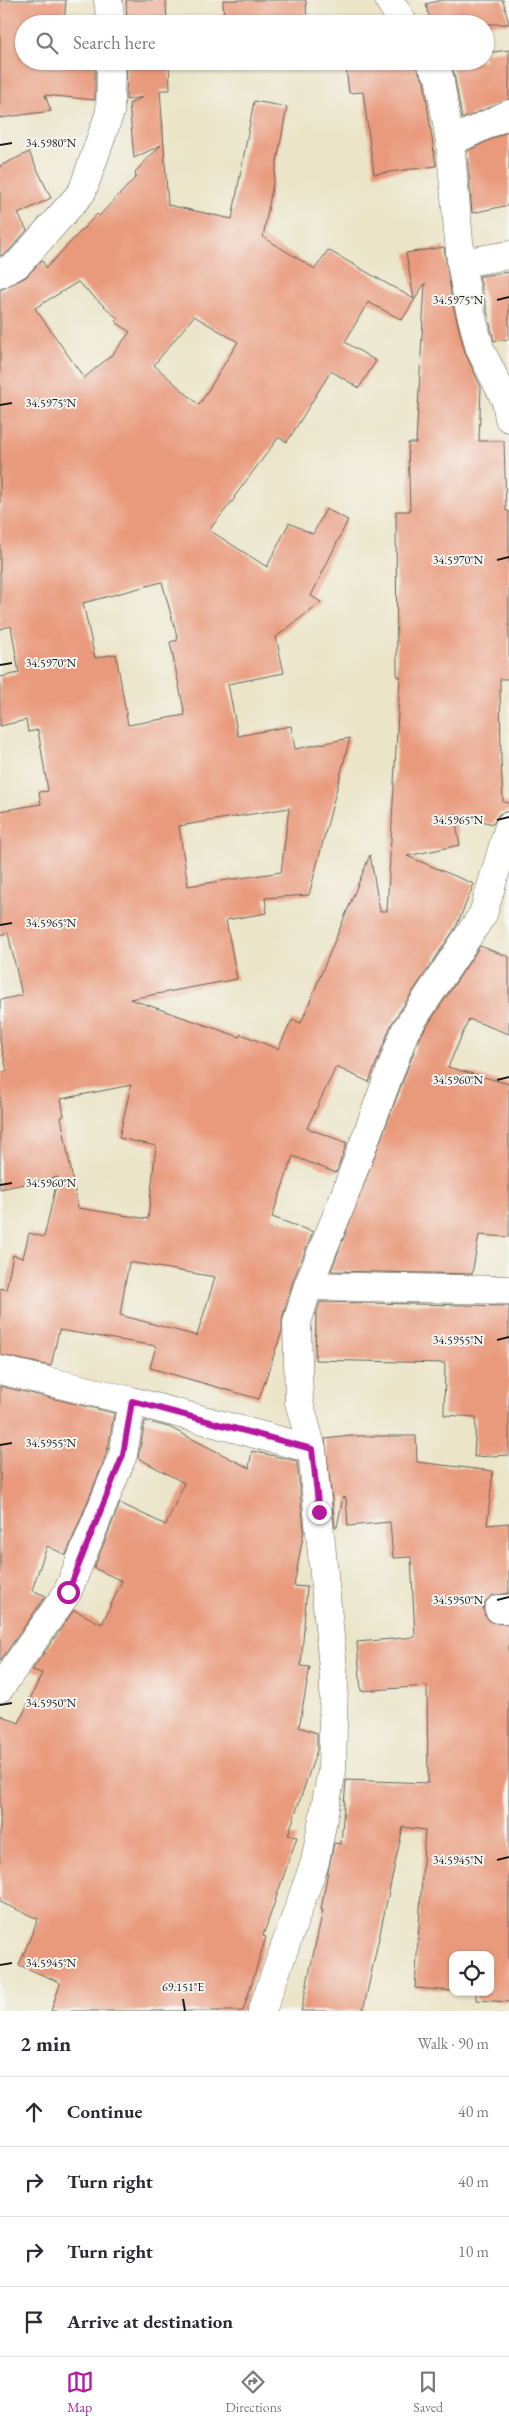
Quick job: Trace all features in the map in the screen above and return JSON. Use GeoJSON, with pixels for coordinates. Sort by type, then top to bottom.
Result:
{"type":"FeatureCollection","features":[{"type":"Feature","properties":{"kind":"street"},"geometry":{"type":"LineString","coordinates":[[108,0],[109,15]]}},
{"type":"Feature","properties":{"kind":"street"},"geometry":{"type":"LineString","coordinates":[[389,0],[398,15]]}},
{"type":"Feature","properties":{"kind":"street"},"geometry":{"type":"LineString","coordinates":[[0,274],[18,264],[82,192],[110,112],[111,70]]}},
{"type":"Feature","properties":{"kind":"street"},"geometry":{"type":"LineString","coordinates":[[435,70],[439,76],[450,142],[461,263],[480,349],[506,401],[509,418]]}},
{"type":"Feature","properties":{"kind":"street"},"geometry":{"type":"LineString","coordinates":[[450,142],[509,114]]}},
{"type":"Feature","properties":{"kind":"street"},"geometry":{"type":"LineString","coordinates":[[461,263],[509,254]]}},
{"type":"Feature","properties":{"kind":"street"},"geometry":{"type":"LineString","coordinates":[[262,2011],[315,1862],[332,1770],[334,1679],[312,1449],[299,1402],[297,1323],[308,1286],[341,1205],[405,1031],[483,914],[509,826]]}},
{"type":"Feature","properties":{"kind":"street"},"geometry":{"type":"LineString","coordinates":[[308,1286],[509,1290]]}},
{"type":"Feature","properties":{"kind":"street"},"geometry":{"type":"LineString","coordinates":[[0,1370],[132,1401],[312,1449]]}},
{"type":"Feature","properties":{"kind":"street"},"geometry":{"type":"LineString","coordinates":[[0,1688],[68,1592],[123,1455],[132,1401]]}},
{"type":"Feature","properties":{"kind":"building"},"geometry":{"type":"Polygon","coordinates":[[[0,0],[66,0],[65,15],[15,15],[15,70],[95,70],[95,100],[45,95],[51,111],[0,118],[0,0]]]}},
{"type":"Feature","properties":{"kind":"building"},"geometry":{"type":"Polygon","coordinates":[[[126,0],[166,0],[167,15],[127,15],[126,0]]]}},
{"type":"Feature","properties":{"kind":"building"},"geometry":{"type":"Polygon","coordinates":[[[223,0],[306,0],[307,15],[224,15],[223,0]]]}},
{"type":"Feature","properties":{"kind":"building"},"geometry":{"type":"Polygon","coordinates":[[[442,0],[503,0],[509,24],[494,24],[494,15],[429,15],[426,4],[442,0]]]}},
{"type":"Feature","properties":{"kind":"building"},"geometry":{"type":"Polygon","coordinates":[[[509,50],[509,99],[462,119],[452,70],[494,70],[494,52],[509,50]]]}},
{"type":"Feature","properties":{"kind":"building"},"geometry":{"type":"Polygon","coordinates":[[[127,70],[169,70],[170,90],[160,90],[168,205],[232,219],[254,101],[287,107],[263,237],[315,269],[328,250],[414,299],[406,253],[444,247],[453,305],[465,353],[481,387],[479,441],[504,441],[506,511],[509,511],[509,679],[500,679],[501,759],[503,802],[509,803],[509,811],[499,814],[493,824],[454,814],[460,845],[407,856],[474,884],[456,927],[392,1023],[369,1082],[336,1067],[307,1128],[347,1143],[336,1173],[293,1156],[272,1217],[313,1232],[293,1281],[282,1319],[282,1331],[259,1399],[150,1368],[156,1346],[59,1330],[51,1366],[0,1355],[0,1288],[6,1290],[13,1255],[23,1258],[29,1233],[44,1237],[58,1177],[0,1189],[0,1073],[7,1071],[0,1041],[0,1000],[22,995],[8,933],[0,935],[0,811],[41,804],[39,792],[48,791],[38,730],[28,732],[26,720],[0,726],[0,677],[19,673],[11,626],[0,629],[0,290],[26,277],[42,260],[46,268],[97,214],[99,216],[136,177],[135,172],[161,145],[134,158],[129,104],[143,97],[126,100],[127,70]],[[78,282],[35,308],[84,378],[113,354],[130,332],[116,322],[118,319],[78,282]],[[425,283],[402,320],[368,302],[345,342],[376,361],[359,388],[331,371],[287,442],[279,437],[235,498],[209,530],[267,567],[289,523],[313,534],[326,509],[348,520],[311,596],[321,602],[276,637],[284,673],[228,684],[238,736],[291,726],[295,749],[350,738],[309,895],[265,898],[267,913],[226,920],[237,979],[130,999],[240,1037],[241,1034],[278,1049],[292,1020],[301,1023],[370,855],[380,911],[387,911],[400,676],[397,676],[396,511],[410,511],[408,443],[416,443],[425,283]],[[194,316],[154,365],[199,405],[238,342],[194,316]],[[162,582],[83,603],[95,658],[116,654],[128,725],[185,715],[170,642],[178,640],[162,582]],[[289,808],[179,826],[188,886],[281,872],[289,808]],[[131,1085],[61,1099],[64,1116],[61,1117],[78,1208],[148,1219],[156,1146],[119,1138],[131,1085]],[[129,1262],[120,1315],[197,1336],[215,1277],[129,1262]]]}},
{"type":"Feature","properties":{"kind":"building"},"geometry":{"type":"Polygon","coordinates":[[[346,70],[418,70],[424,82],[436,166],[374,174],[363,92],[349,93],[346,70]]]}},
{"type":"Feature","properties":{"kind":"building"},"geometry":{"type":"Polygon","coordinates":[[[509,131],[509,205],[472,213],[467,151],[509,131]]]}},
{"type":"Feature","properties":{"kind":"building"},"geometry":{"type":"Polygon","coordinates":[[[29,152],[51,198],[18,214],[27,230],[8,252],[0,256],[0,166],[29,152]]]}},
{"type":"Feature","properties":{"kind":"building"},"geometry":{"type":"Polygon","coordinates":[[[509,272],[509,339],[494,341],[479,276],[509,272]]]}},
{"type":"Feature","properties":{"kind":"building"},"geometry":{"type":"Polygon","coordinates":[[[480,946],[509,957],[509,1034],[469,1019],[448,1067],[509,1084],[509,1237],[479,1235],[472,1274],[331,1271],[419,1038],[480,946]]]}},
{"type":"Feature","properties":{"kind":"building"},"geometry":{"type":"Polygon","coordinates":[[[320,1302],[509,1306],[509,1455],[474,1457],[476,1417],[444,1415],[445,1363],[315,1360],[316,1315],[320,1302]]]}},
{"type":"Feature","properties":{"kind":"building"},"geometry":{"type":"Polygon","coordinates":[[[0,1386],[114,1413],[109,1444],[102,1466],[66,1555],[47,1546],[32,1590],[46,1596],[0,1661],[0,1386]]]}},
{"type":"Feature","properties":{"kind":"building"},"geometry":{"type":"Polygon","coordinates":[[[145,1421],[169,1427],[249,1468],[252,1451],[297,1461],[304,1530],[294,1586],[307,1587],[301,1666],[310,1667],[299,1727],[317,1733],[317,1750],[288,1835],[297,1837],[263,1936],[266,1937],[243,2011],[51,2011],[59,1982],[19,1965],[38,1919],[0,1902],[0,1715],[19,1723],[42,1673],[32,1670],[74,1610],[102,1624],[122,1581],[94,1568],[120,1503],[166,1525],[184,1483],[138,1458],[145,1421]]]}},
{"type":"Feature","properties":{"kind":"building"},"geometry":{"type":"Polygon","coordinates":[[[351,1436],[416,1436],[417,1462],[493,1471],[487,1525],[509,1523],[509,1593],[491,1596],[485,1602],[483,1609],[485,1616],[491,1622],[509,1625],[509,2002],[476,2000],[476,1996],[494,1996],[494,1951],[449,1951],[449,1991],[415,1988],[425,1830],[403,1827],[363,2011],[301,2011],[323,1910],[321,1910],[334,1843],[341,1844],[346,1780],[428,1783],[427,1686],[361,1691],[357,1642],[415,1637],[411,1557],[393,1558],[390,1522],[348,1526],[346,1498],[343,1497],[337,1527],[335,1527],[325,1439],[351,1436]]]}},
{"type":"Feature","properties":{"kind":"route"},"geometry":{"type":"LineString","coordinates":[[68,1592],[123,1455],[132,1401],[312,1449],[319,1512]]}}]}
